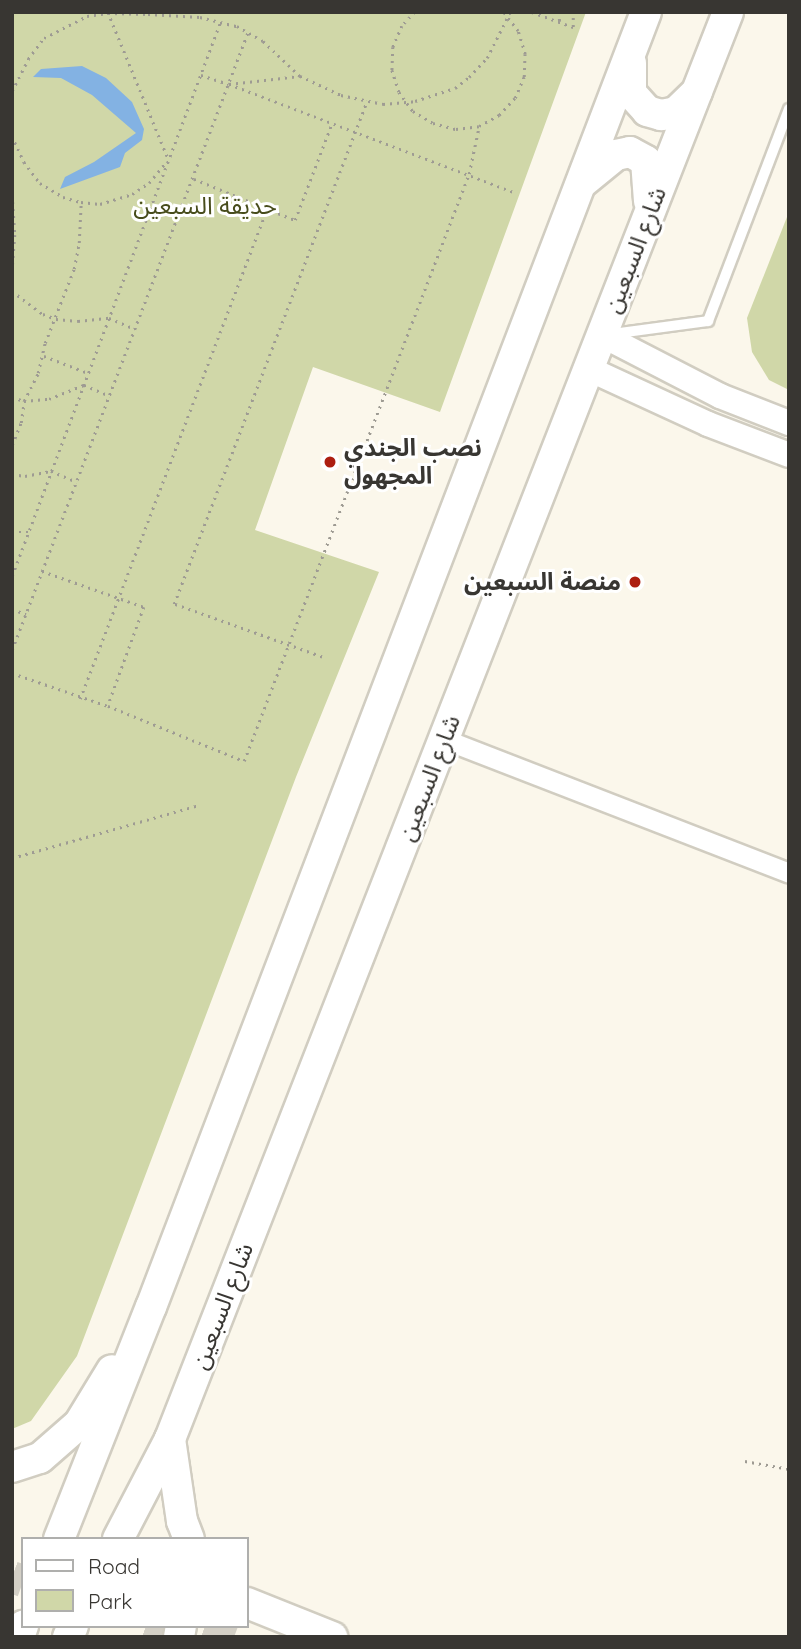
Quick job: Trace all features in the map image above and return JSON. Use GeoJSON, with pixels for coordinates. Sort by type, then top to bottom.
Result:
{"type":"FeatureCollection","features":[{"type":"Feature","properties":{"kind":"main road"},"geometry":{"type":"LineString","coordinates":[[60,1537],[151,1307],[646,12]]}},
{"type":"Feature","properties":{"kind":"main road","name":"شارع السبعين"},"geometry":{"type":"LineString","coordinates":[[119,1537],[170,1439],[728,12]]}},
{"type":"Feature","properties":{"kind":"main road"},"geometry":{"type":"LineString","coordinates":[[632,53],[631,93],[637,104],[647,111],[661,115],[676,112],[697,92]]}},
{"type":"Feature","properties":{"kind":"main road"},"geometry":{"type":"LineString","coordinates":[[582,183],[616,155],[630,152],[638,155],[646,161],[649,173],[649,212]]}},
{"type":"Feature","properties":{"kind":"main road"},"geometry":{"type":"LineString","coordinates":[[12,1467],[40,1458],[79,1424],[151,1307]]}},
{"type":"Feature","properties":{"kind":"main road"},"geometry":{"type":"LineString","coordinates":[[170,1439],[182,1521],[187,1537]]}},
{"type":"Feature","properties":{"kind":"main road"},"geometry":{"type":"LineString","coordinates":[[248,1603],[332,1637]]}},
{"type":"Feature","properties":{"kind":"street"},"geometry":{"type":"LineString","coordinates":[[601,335],[720,396],[789,423]]}},
{"type":"Feature","properties":{"kind":"street"},"geometry":{"type":"LineString","coordinates":[[589,369],[708,424],[789,455]]}},
{"type":"Feature","properties":{"kind":"street"},"geometry":{"type":"LineString","coordinates":[[444,739],[789,873]]}},
{"type":"Feature","properties":{"kind":"lane"},"geometry":{"type":"LineString","coordinates":[[601,335],[708,321],[789,108]]}},
{"type":"Feature","properties":{"kind":"path"},"geometry":{"type":"LineString","coordinates":[[200,17],[206,12]]}},
{"type":"Feature","properties":{"kind":"path"},"geometry":{"type":"LineString","coordinates":[[415,12],[402,26],[393,47],[392,70],[399,92],[413,111],[433,123],[456,129],[479,126],[499,115],[515,98],[524,77],[525,54],[518,30],[503,12]]}},
{"type":"Feature","properties":{"kind":"path"},"geometry":{"type":"LineString","coordinates":[[12,91],[44,38],[87,16],[108,13],[200,17],[248,32],[282,56],[300,76],[341,95],[383,104],[405,101],[440,93],[462,83],[487,58],[510,12]]}},
{"type":"Feature","properties":{"kind":"path"},"geometry":{"type":"LineString","coordinates":[[532,12],[573,27],[573,12]]}},
{"type":"Feature","properties":{"kind":"path"},"geometry":{"type":"LineString","coordinates":[[559,12],[560,24]]}},
{"type":"Feature","properties":{"kind":"path"},"geometry":{"type":"LineString","coordinates":[[108,13],[169,159]]}},
{"type":"Feature","properties":{"kind":"path"},"geometry":{"type":"LineString","coordinates":[[12,576],[220,23]]}},
{"type":"Feature","properties":{"kind":"path"},"geometry":{"type":"LineString","coordinates":[[12,650],[248,32]]}},
{"type":"Feature","properties":{"kind":"path"},"geometry":{"type":"LineString","coordinates":[[201,75],[469,173],[513,192]]}},
{"type":"Feature","properties":{"kind":"path"},"geometry":{"type":"LineString","coordinates":[[229,84],[300,76]]}},
{"type":"Feature","properties":{"kind":"path"},"geometry":{"type":"LineString","coordinates":[[323,657],[174,604],[366,101]]}},
{"type":"Feature","properties":{"kind":"path"},"geometry":{"type":"LineString","coordinates":[[193,178],[295,220],[332,123]]}},
{"type":"Feature","properties":{"kind":"path"},"geometry":{"type":"LineString","coordinates":[[12,673],[80,699],[108,706],[244,761],[469,173],[479,126]]}},
{"type":"Feature","properties":{"kind":"path"},"geometry":{"type":"LineString","coordinates":[[12,136],[24,162],[40,183],[63,197],[81,202],[100,204],[132,194],[149,183],[169,159]]}},
{"type":"Feature","properties":{"kind":"path"},"geometry":{"type":"LineString","coordinates":[[12,188],[15,235],[12,275]]}},
{"type":"Feature","properties":{"kind":"path"},"geometry":{"type":"LineString","coordinates":[[12,446],[21,423],[24,401],[44,356],[74,269],[79,243],[81,202]]}},
{"type":"Feature","properties":{"kind":"path"},"geometry":{"type":"LineString","coordinates":[[80,699],[267,209]]}},
{"type":"Feature","properties":{"kind":"path"},"geometry":{"type":"LineString","coordinates":[[12,291],[43,314],[56,319],[78,321],[109,318],[135,329]]}},
{"type":"Feature","properties":{"kind":"path"},"geometry":{"type":"LineString","coordinates":[[44,356],[88,373]]}},
{"type":"Feature","properties":{"kind":"path"},"geometry":{"type":"LineString","coordinates":[[12,397],[24,401],[61,396],[84,385],[110,396]]}},
{"type":"Feature","properties":{"kind":"path"},"geometry":{"type":"LineString","coordinates":[[12,474],[25,476],[51,471],[77,482]]}},
{"type":"Feature","properties":{"kind":"path"},"geometry":{"type":"LineString","coordinates":[[12,532],[28,533]]}},
{"type":"Feature","properties":{"kind":"path"},"geometry":{"type":"LineString","coordinates":[[43,571],[144,607],[108,706]]}},
{"type":"Feature","properties":{"kind":"path"},"geometry":{"type":"LineString","coordinates":[[12,609],[26,614]]}},
{"type":"Feature","properties":{"kind":"path"},"geometry":{"type":"LineString","coordinates":[[12,858],[199,805]]}},
{"type":"Feature","properties":{"kind":"path"},"geometry":{"type":"LineString","coordinates":[[745,1461],[789,1469]]}},
{"type":"Feature","properties":{"kind":"green space","name":"حديقة السبعين"},"geometry":{"type":"Polygon","coordinates":[[[12,12],[586,12],[440,412],[313,367],[255,530],[379,572],[296,777],[77,1356],[31,1421],[12,1429],[12,12]]]}},
{"type":"Feature","properties":{"kind":"green space"},"geometry":{"type":"Polygon","coordinates":[[[789,212],[789,390],[769,380],[752,352],[747,318],[789,212]]]}},
{"type":"Feature","properties":{"kind":"water"},"geometry":{"type":"Polygon","coordinates":[[[82,66],[106,78],[132,102],[144,129],[142,140],[125,153],[120,167],[60,189],[65,177],[94,162],[136,133],[92,95],[61,78],[33,77],[41,69],[82,66]]]}},
{"type":"Feature","properties":{"kind":"tunnel"},"geometry":{"type":"LineString","coordinates":[[12,1577],[21,1580]]}},
{"type":"Feature","properties":{"kind":"tunnel"},"geometry":{"type":"LineString","coordinates":[[151,1628],[174,1637]]}},
{"type":"Feature","properties":{"kind":"tunnel"},"geometry":{"type":"LineString","coordinates":[[210,1628],[234,1637]]}},
{"type":"Feature","properties":{"kind":"place","name":"نصب الجندي المجهول"},"geometry":{"type":"Point","coordinates":[330,462]}},
{"type":"Feature","properties":{"kind":"place","name":"منصة السبعين"},"geometry":{"type":"Point","coordinates":[635,582]}}]}
